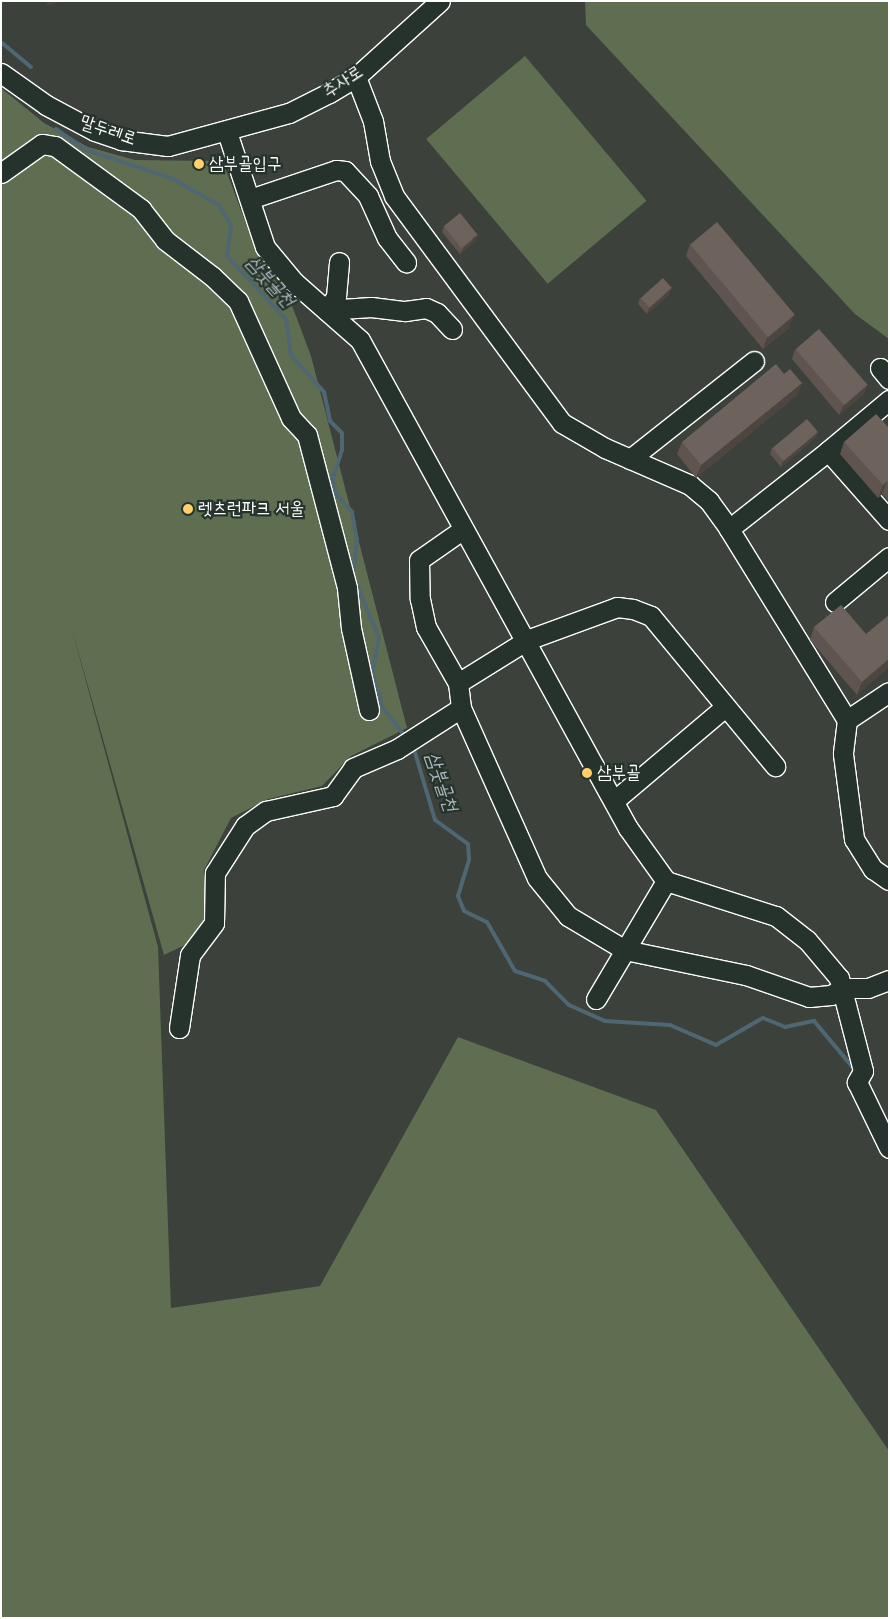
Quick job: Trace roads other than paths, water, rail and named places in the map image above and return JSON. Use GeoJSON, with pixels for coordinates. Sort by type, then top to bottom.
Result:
{"type":"FeatureCollection","features":[{"type":"Feature","properties":{"kind":"street","name":"추사로"},"geometry":{"type":"LineString","coordinates":[[227,132],[289,113],[356,76],[440,1]]}},
{"type":"Feature","properties":{"kind":"street","name":"말두레로"},"geometry":{"type":"LineString","coordinates":[[1,73],[46,105],[95,131],[121,140],[168,146],[227,132]]}},
{"type":"Feature","properties":{"kind":"street"},"geometry":{"type":"LineString","coordinates":[[356,76],[373,121],[380,161],[394,196],[562,423],[630,459],[690,485],[709,502],[729,529],[847,720],[843,754],[854,839],[873,869],[889,880]]}},
{"type":"Feature","properties":{"kind":"street"},"geometry":{"type":"LineString","coordinates":[[227,132],[265,247],[274,261],[360,340],[462,530],[527,640],[615,800],[628,828],[666,881],[776,916],[807,940],[839,978],[843,988],[860,1076],[889,1148]]}},
{"type":"Feature","properties":{"kind":"street"},"geometry":{"type":"LineString","coordinates":[[1,173],[42,144],[55,146],[141,209],[165,240],[212,276],[238,301],[288,411],[307,435],[347,588],[351,628],[369,710]]}},
{"type":"Feature","properties":{"kind":"street"},"geometry":{"type":"LineString","coordinates":[[250,199],[336,170],[345,171],[368,196],[387,238],[406,262]]}},
{"type":"Feature","properties":{"kind":"street"},"geometry":{"type":"LineString","coordinates":[[326,310],[336,297],[339,262]]}},
{"type":"Feature","properties":{"kind":"street"},"geometry":{"type":"LineString","coordinates":[[326,310],[426,308],[436,312],[452,328]]}},
{"type":"Feature","properties":{"kind":"street"},"geometry":{"type":"LineString","coordinates":[[630,459],[754,361]]}},
{"type":"Feature","properties":{"kind":"street"},"geometry":{"type":"LineString","coordinates":[[729,529],[889,400]]}},
{"type":"Feature","properties":{"kind":"street"},"geometry":{"type":"LineString","coordinates":[[828,451],[889,520]]}},
{"type":"Feature","properties":{"kind":"street"},"geometry":{"type":"LineString","coordinates":[[462,530],[419,560],[420,599],[426,628],[458,683],[461,708],[537,878],[568,916],[625,950],[746,975],[809,998],[831,995],[843,988],[868,988],[889,980]]}},
{"type":"Feature","properties":{"kind":"street"},"geometry":{"type":"LineString","coordinates":[[835,602],[889,557]]}},
{"type":"Feature","properties":{"kind":"street"},"geometry":{"type":"LineString","coordinates":[[458,683],[527,640],[617,607],[633,609],[651,616],[774,766]]}},
{"type":"Feature","properties":{"kind":"street"},"geometry":{"type":"LineString","coordinates":[[847,720],[889,692]]}},
{"type":"Feature","properties":{"kind":"street"},"geometry":{"type":"LineString","coordinates":[[615,800],[725,707]]}},
{"type":"Feature","properties":{"kind":"street"},"geometry":{"type":"LineString","coordinates":[[179,1028],[190,955],[214,923],[215,873],[244,826],[266,812],[333,796],[353,768],[397,750],[461,708]]}},
{"type":"Feature","properties":{"kind":"street"},"geometry":{"type":"LineString","coordinates":[[596,998],[666,881]]}},
{"type":"Feature","properties":{"kind":"waterway","name":"삼붓골천"},"geometry":{"type":"LineString","coordinates":[[1,42],[31,67]]}},
{"type":"Feature","properties":{"kind":"waterway","name":"삼붓골천"},"geometry":{"type":"LineString","coordinates":[[56,129],[86,150],[171,178],[219,205],[231,225],[227,256],[286,319],[291,355],[324,392],[330,421],[342,433],[342,450],[332,480],[336,494],[352,512],[357,539],[353,576],[379,638],[372,673],[383,708],[406,737]]}},
{"type":"Feature","properties":{"kind":"waterway","name":"삼붓골천"},"geometry":{"type":"LineString","coordinates":[[413,746],[435,820],[468,844],[469,860],[458,896],[464,911],[487,922],[515,971],[545,981],[569,1005],[605,1021],[670,1025],[716,1045],[763,1018],[785,1027],[814,1021],[855,1070]]}},
{"type":"Feature","properties":{"kind":"place","name":"삼부골입구"},"geometry":{"type":"Point","coordinates":[199,164]}},
{"type":"Feature","properties":{"kind":"place","name":"렛츠런파크 서울"},"geometry":{"type":"Point","coordinates":[188,509]}},
{"type":"Feature","properties":{"kind":"place","name":"삼부골"},"geometry":{"type":"Point","coordinates":[587,773]}}]}
